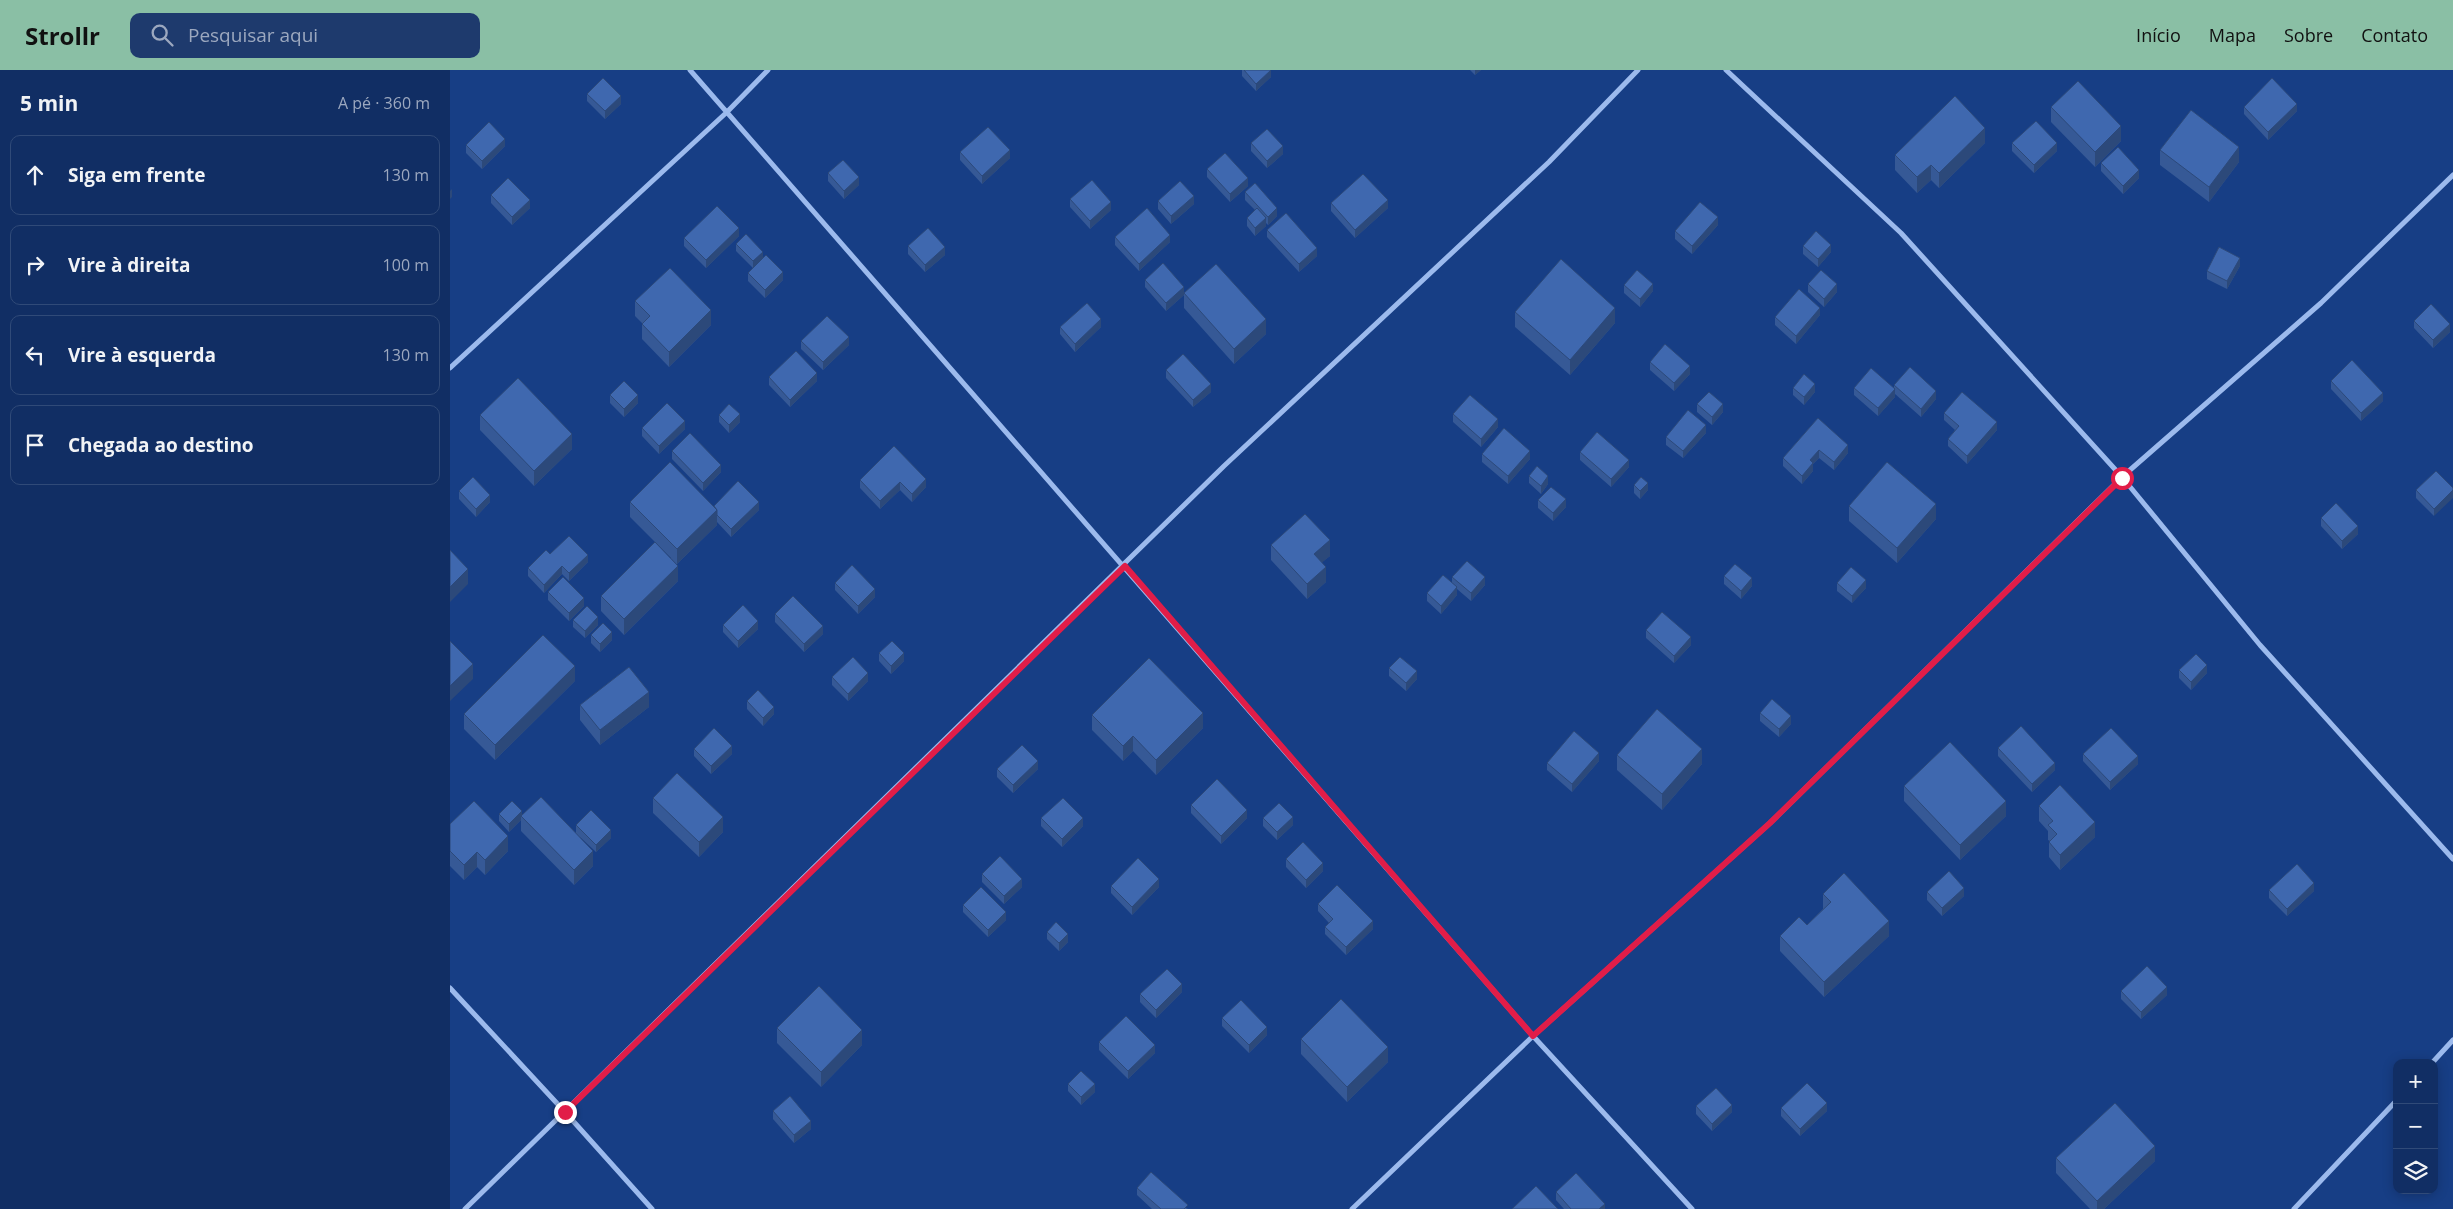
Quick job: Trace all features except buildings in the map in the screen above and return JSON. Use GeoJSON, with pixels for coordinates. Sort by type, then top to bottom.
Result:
{"type":"FeatureCollection","features":[{"type":"Feature","properties":{"kind":"street"},"geometry":{"type":"LineString","coordinates":[[690,70],[1125,566],[1533,1036],[1692,1209]]}},
{"type":"Feature","properties":{"kind":"street"},"geometry":{"type":"LineString","coordinates":[[450,368],[727,112],[768,70]]}},
{"type":"Feature","properties":{"kind":"street"},"geometry":{"type":"LineString","coordinates":[[465,1209],[1125,566],[1224,466],[1549,162],[1638,70]]}},
{"type":"Feature","properties":{"kind":"street"},"geometry":{"type":"LineString","coordinates":[[1726,70],[1901,233],[2122,478],[2260,645],[2453,859]]}},
{"type":"Feature","properties":{"kind":"street"},"geometry":{"type":"LineString","coordinates":[[1352,1209],[1533,1036],[1770,823],[2122,478],[2321,303],[2453,175]]}},
{"type":"Feature","properties":{"kind":"street"},"geometry":{"type":"LineString","coordinates":[[450,988],[652,1209]]}},
{"type":"Feature","properties":{"kind":"street"},"geometry":{"type":"LineString","coordinates":[[2436,1059],[2453,1040]]}},
{"type":"Feature","properties":{"kind":"street"},"geometry":{"type":"LineString","coordinates":[[2294,1209],[2393,1104]]}},
{"type":"Feature","properties":{"kind":"route"},"geometry":{"type":"LineString","coordinates":[[565,1112],[1125,566],[1533,1036],[1770,823],[2122,478]]}}]}
